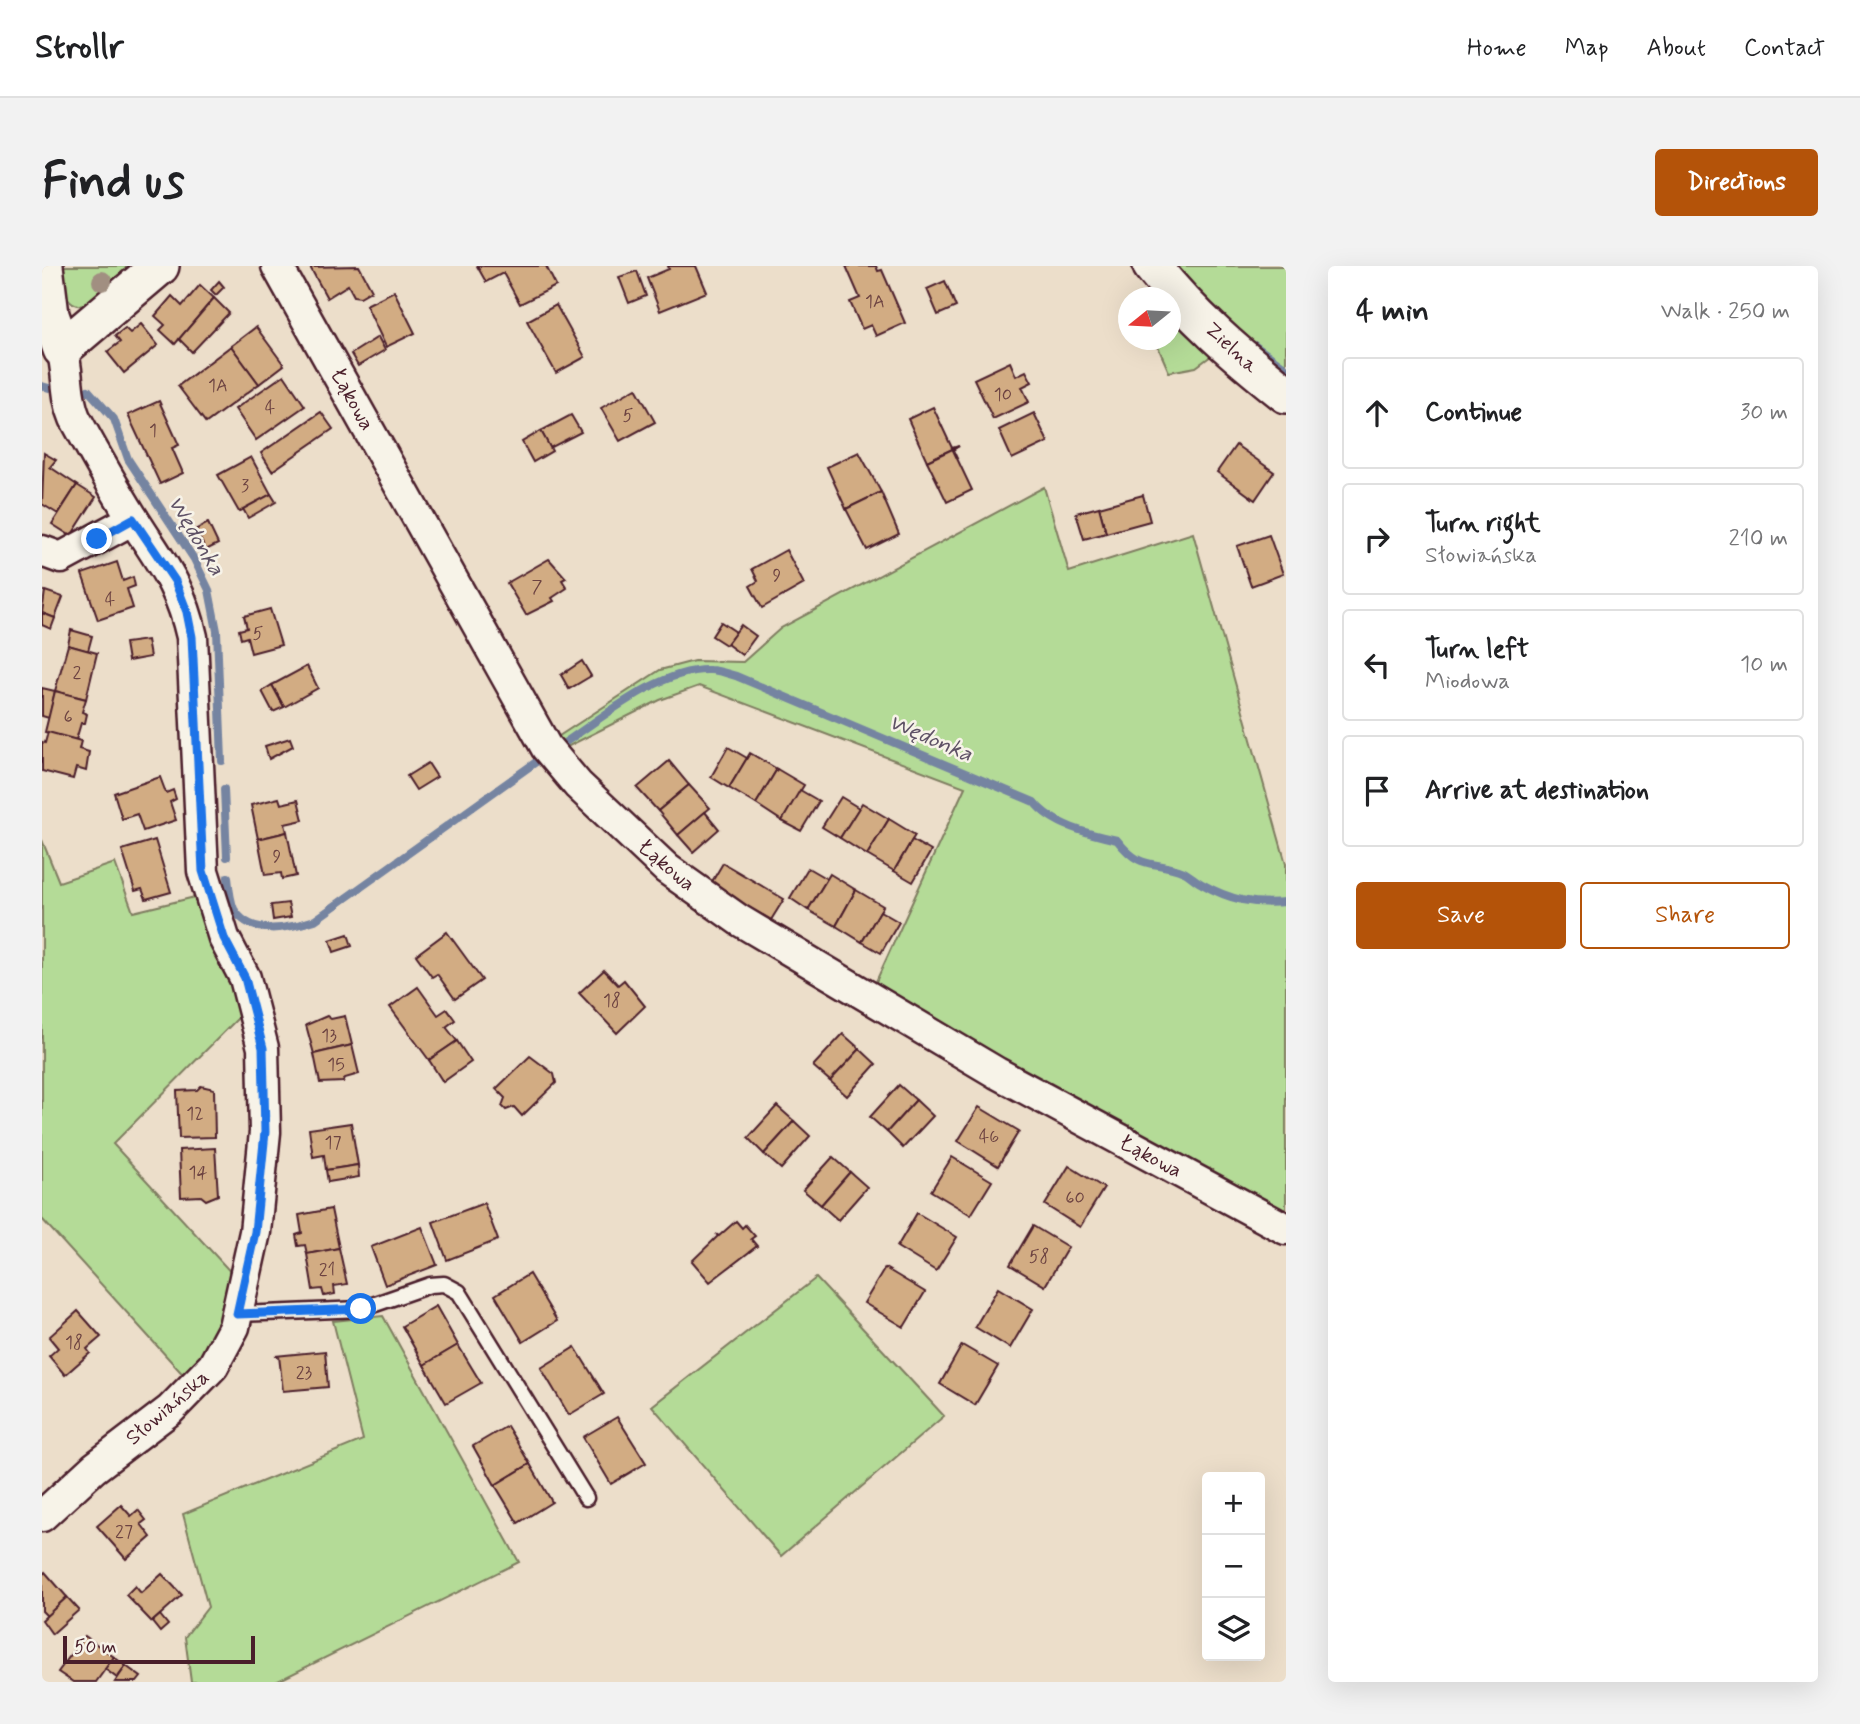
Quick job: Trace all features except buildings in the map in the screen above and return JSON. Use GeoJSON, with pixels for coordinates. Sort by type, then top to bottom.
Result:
{"type":"FeatureCollection","features":[{"type":"Feature","properties":{"kind":"street"},"geometry":{"type":"LineString","coordinates":[[44,266],[50,315],[62,349],[160,266]]}},
{"type":"Feature","properties":{"kind":"street","name":"Łąkowa"},"geometry":{"type":"LineString","coordinates":[[277,266],[546,747],[578,785],[667,869],[739,920],[997,1073],[1286,1229]]}},
{"type":"Feature","properties":{"kind":"street","name":"Zielna"},"geometry":{"type":"LineString","coordinates":[[1152,266],[1169,288],[1245,361],[1286,394]]}},
{"type":"Feature","properties":{"kind":"street","name":"Słowiańska"},"geometry":{"type":"LineString","coordinates":[[42,1516],[93,1468],[170,1410],[213,1366],[234,1327],[237,1314],[258,1208],[265,1132],[263,1048],[245,978],[224,938],[203,871],[192,637],[187,612],[175,581],[133,519],[71,408],[62,349]]}},
{"type":"Feature","properties":{"kind":"street"},"geometry":{"type":"LineString","coordinates":[[42,551],[61,558],[133,519]]}},
{"type":"Feature","properties":{"kind":"lane"},"geometry":{"type":"LineString","coordinates":[[237,1314],[361,1309],[429,1285],[444,1284],[459,1292],[586,1498]]}},
{"type":"Feature","properties":{"kind":"green space"},"geometry":{"type":"Polygon","coordinates":[[[63,266],[138,266],[84,306],[71,302],[68,298],[63,266]]]}},
{"type":"Feature","properties":{"kind":"green space"},"geometry":{"type":"Polygon","coordinates":[[[1170,266],[1286,266],[1286,382],[1170,266]]]}},
{"type":"Feature","properties":{"kind":"green space"},"geometry":{"type":"Polygon","coordinates":[[[1181,326],[1211,356],[1196,367],[1169,372],[1159,350],[1181,350],[1181,326]]]}},
{"type":"Feature","properties":{"kind":"green space"},"geometry":{"type":"Polygon","coordinates":[[[1044,487],[1069,572],[1193,533],[1286,864],[1286,1217],[873,988],[965,787],[699,686],[660,700],[561,750],[553,740],[660,670],[694,661],[743,662],[781,628],[1044,487]]]}},
{"type":"Feature","properties":{"kind":"green space"},"geometry":{"type":"Polygon","coordinates":[[[42,840],[59,882],[115,863],[133,912],[195,897],[244,1012],[113,1144],[236,1278],[219,1333],[188,1380],[42,1219],[42,840]]]}},
{"type":"Feature","properties":{"kind":"green space"},"geometry":{"type":"Polygon","coordinates":[[[816,1278],[944,1416],[781,1556],[652,1406],[816,1278]]]}},
{"type":"Feature","properties":{"kind":"green space"},"geometry":{"type":"Polygon","coordinates":[[[383,1316],[519,1562],[276,1682],[191,1682],[185,1637],[208,1607],[183,1514],[363,1440],[333,1321],[383,1316]]]}},
{"type":"Feature","properties":{"kind":"waterway"},"geometry":{"type":"LineString","coordinates":[[1254,345],[1286,368]]}},
{"type":"Feature","properties":{"kind":"waterway","name":"Wędonka"},"geometry":{"type":"LineString","coordinates":[[42,386],[49,388]]}},
{"type":"Feature","properties":{"kind":"waterway","name":"Wędonka"},"geometry":{"type":"LineString","coordinates":[[88,390],[114,419],[128,459],[194,559],[209,590],[217,631],[222,761]]}},
{"type":"Feature","properties":{"kind":"waterway","name":"Wędonka"},"geometry":{"type":"LineString","coordinates":[[561,745],[651,686],[691,672],[720,671],[1034,802],[1061,823],[1117,840],[1141,861],[1184,872],[1232,898],[1263,903],[1286,902]]}},
{"type":"Feature","properties":{"kind":"waterway","name":"Wędonka"},"geometry":{"type":"LineString","coordinates":[[228,877],[234,909],[250,924],[283,928],[315,920],[543,757]]}},
{"type":"Feature","properties":{"kind":"waterway"},"geometry":{"type":"LineString","coordinates":[[224,789],[227,857]]}},
{"type":"Feature","properties":{"kind":"route"},"geometry":{"type":"LineString","coordinates":[[97,539],[133,519],[175,581],[187,612],[192,637],[203,871],[212,907],[224,938],[245,978],[263,1048],[265,1132],[255,1232],[245,1288],[237,1314],[361,1309]]}}]}
